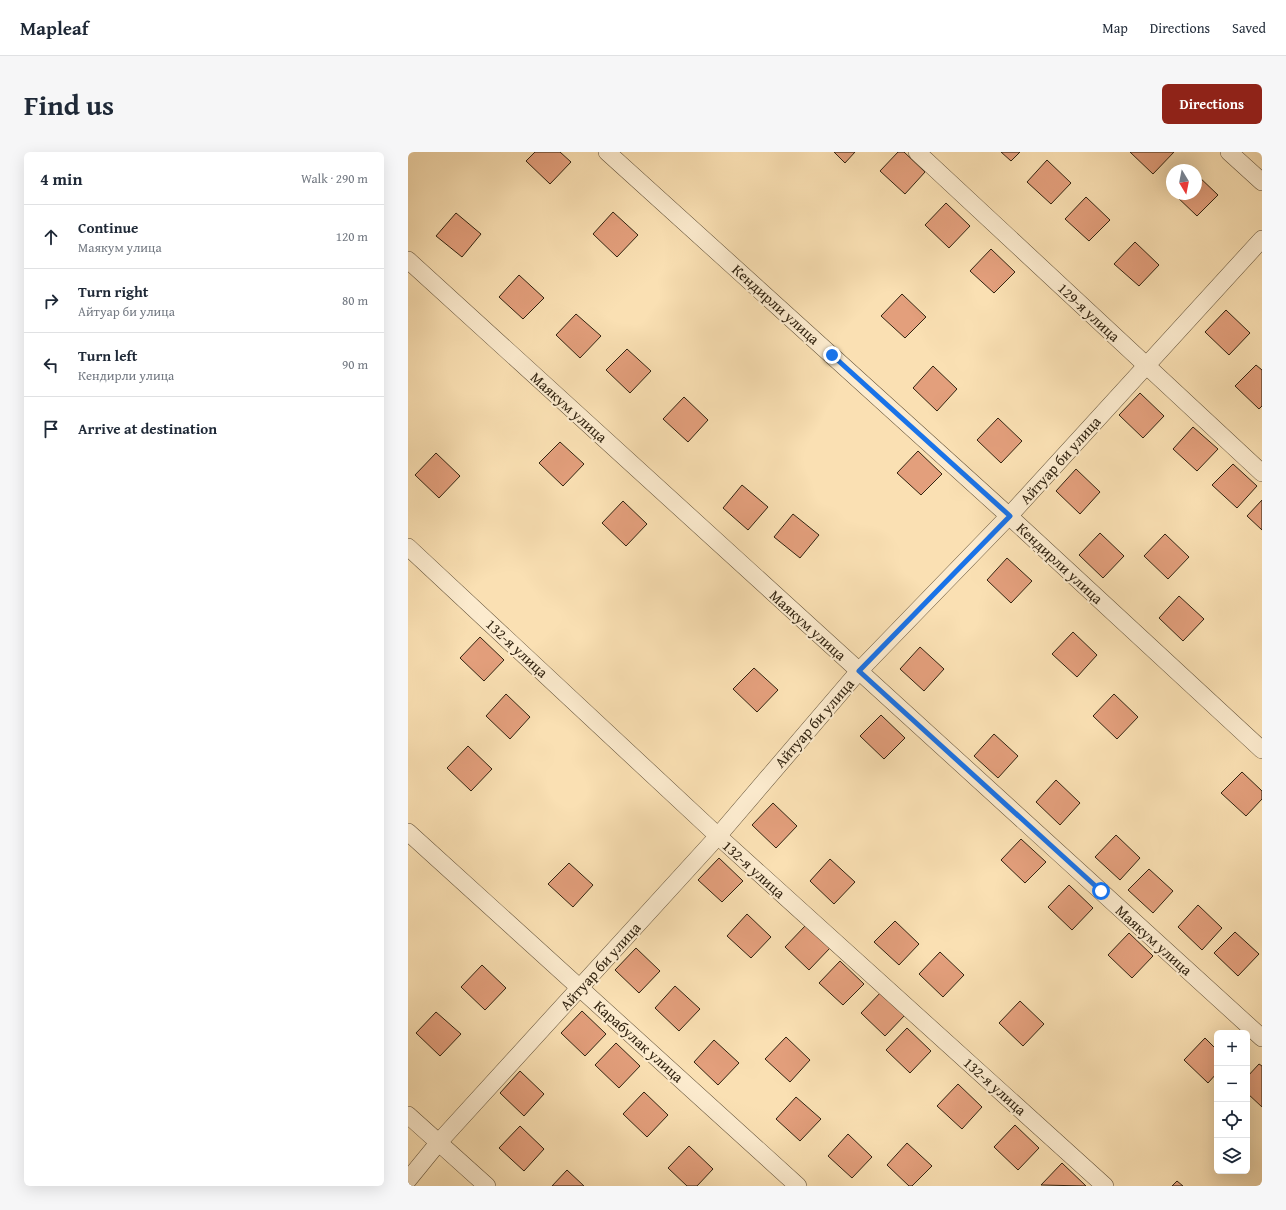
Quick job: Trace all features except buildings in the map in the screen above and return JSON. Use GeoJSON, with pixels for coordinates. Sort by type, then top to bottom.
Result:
{"type":"FeatureCollection","features":[{"type":"Feature","properties":{"kind":"street","name":"Кендирли улица"},"geometry":{"type":"LineString","coordinates":[[607,152],[1010,516],[1262,750]]}},
{"type":"Feature","properties":{"kind":"street","name":"129-я улица"},"geometry":{"type":"LineString","coordinates":[[917,152],[1262,473]]}},
{"type":"Feature","properties":{"kind":"street"},"geometry":{"type":"LineString","coordinates":[[1229,152],[1262,182]]}},
{"type":"Feature","properties":{"kind":"street","name":"Айтуар би улица"},"geometry":{"type":"LineString","coordinates":[[408,1180],[439,1142],[718,836],[859,671],[1010,516],[1262,239]]}},
{"type":"Feature","properties":{"kind":"street","name":"Маякум улица"},"geometry":{"type":"LineString","coordinates":[[408,260],[1262,1038]]}},
{"type":"Feature","properties":{"kind":"street","name":"132-я улица"},"geometry":{"type":"LineString","coordinates":[[408,547],[718,836],[1105,1186]]}},
{"type":"Feature","properties":{"kind":"street","name":"Карабулак улица"},"geometry":{"type":"LineString","coordinates":[[408,832],[798,1186]]}},
{"type":"Feature","properties":{"kind":"street"},"geometry":{"type":"LineString","coordinates":[[408,1115],[487,1186]]}},
{"type":"Feature","properties":{"kind":"route"},"geometry":{"type":"LineString","coordinates":[[832,355],[1010,516],[859,671],[1101,891]]}}]}
